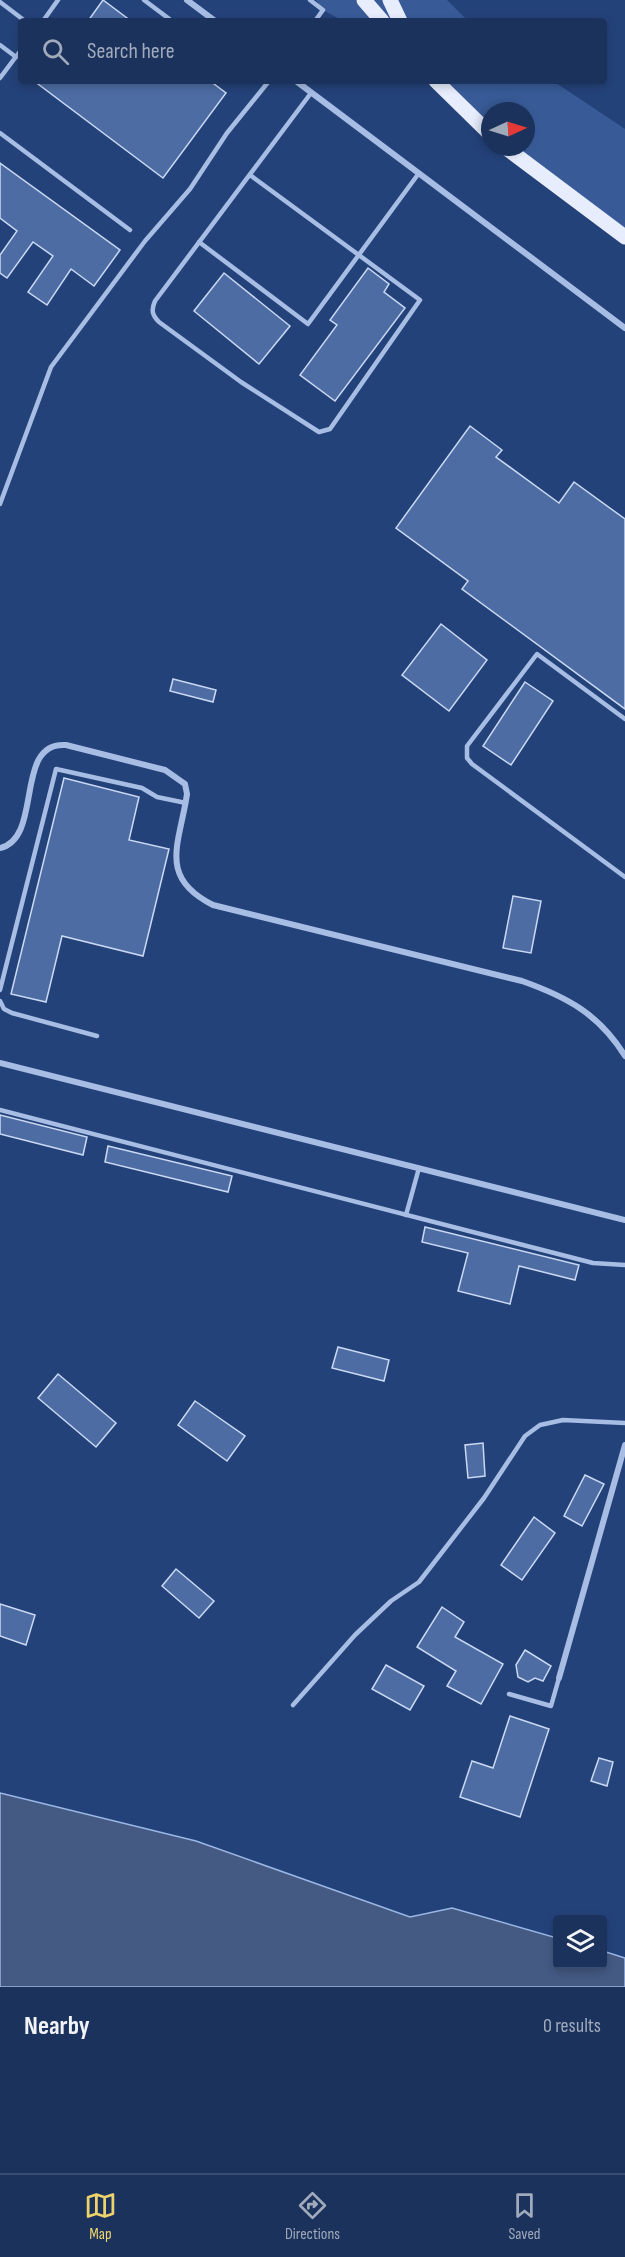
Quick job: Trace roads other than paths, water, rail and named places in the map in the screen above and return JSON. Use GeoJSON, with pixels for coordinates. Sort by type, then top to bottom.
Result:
{"type":"FeatureCollection","features":[{"type":"Feature","properties":{"kind":"main road"},"geometry":{"type":"LineString","coordinates":[[364,0],[379,18]]}},
{"type":"Feature","properties":{"kind":"main road"},"geometry":{"type":"LineString","coordinates":[[376,0],[387,18]]}},
{"type":"Feature","properties":{"kind":"main road"},"geometry":{"type":"LineString","coordinates":[[390,0],[399,18]]}},
{"type":"Feature","properties":{"kind":"main road"},"geometry":{"type":"LineString","coordinates":[[439,84],[481,125]]}},
{"type":"Feature","properties":{"kind":"main road"},"geometry":{"type":"LineString","coordinates":[[517,156],[625,237]]}},
{"type":"Feature","properties":{"kind":"street"},"geometry":{"type":"LineString","coordinates":[[188,0],[212,18]]}},
{"type":"Feature","properties":{"kind":"street"},"geometry":{"type":"LineString","coordinates":[[300,84],[625,328]]}},
{"type":"Feature","properties":{"kind":"street"},"geometry":{"type":"LineString","coordinates":[[0,848],[15,840],[40,756],[56,744],[165,770],[185,784],[186,803],[175,864],[186,888],[198,898],[213,905],[522,981],[560,995],[587,1013],[613,1037],[625,1056]]}},
{"type":"Feature","properties":{"kind":"street"},"geometry":{"type":"LineString","coordinates":[[0,1063],[625,1220]]}},
{"type":"Feature","properties":{"kind":"street"},"geometry":{"type":"LineString","coordinates":[[559,1678],[625,1445]]}},
{"type":"Feature","properties":{"kind":"lane"},"geometry":{"type":"LineString","coordinates":[[45,18],[58,0]]}},
{"type":"Feature","properties":{"kind":"lane"},"geometry":{"type":"LineString","coordinates":[[144,0],[168,18]]}},
{"type":"Feature","properties":{"kind":"lane"},"geometry":{"type":"LineString","coordinates":[[310,0],[323,10],[317,18]]}},
{"type":"Feature","properties":{"kind":"lane"},"geometry":{"type":"LineString","coordinates":[[0,2],[21,18]]}},
{"type":"Feature","properties":{"kind":"lane"},"geometry":{"type":"LineString","coordinates":[[0,45],[16,57]]}},
{"type":"Feature","properties":{"kind":"lane"},"geometry":{"type":"LineString","coordinates":[[0,78],[18,54]]}},
{"type":"Feature","properties":{"kind":"lane"},"geometry":{"type":"LineString","coordinates":[[0,504],[51,367],[145,241],[190,189],[227,133],[267,84]]}},
{"type":"Feature","properties":{"kind":"lane"},"geometry":{"type":"LineString","coordinates":[[250,175],[420,300],[330,429],[324,432],[319,432],[241,382],[153,316],[155,301],[311,93]]}},
{"type":"Feature","properties":{"kind":"lane"},"geometry":{"type":"LineString","coordinates":[[0,133],[130,230]]}},
{"type":"Feature","properties":{"kind":"lane"},"geometry":{"type":"LineString","coordinates":[[199,242],[308,324],[419,173]]}},
{"type":"Feature","properties":{"kind":"lane"},"geometry":{"type":"LineString","coordinates":[[625,720],[537,654],[467,746],[466,752],[472,764],[625,877]]}},
{"type":"Feature","properties":{"kind":"lane"},"geometry":{"type":"LineString","coordinates":[[0,990],[56,769],[142,788],[158,797],[186,803]]}},
{"type":"Feature","properties":{"kind":"lane"},"geometry":{"type":"LineString","coordinates":[[0,1001],[4,1009],[12,1013],[97,1036]]}},
{"type":"Feature","properties":{"kind":"lane"},"geometry":{"type":"LineString","coordinates":[[0,1110],[593,1263],[625,1265]]}},
{"type":"Feature","properties":{"kind":"lane"},"geometry":{"type":"LineString","coordinates":[[406,1215],[419,1168]]}},
{"type":"Feature","properties":{"kind":"lane"},"geometry":{"type":"LineString","coordinates":[[293,1705],[355,1635],[391,1601],[419,1582],[484,1498],[525,1436],[540,1425],[563,1420],[625,1424]]}},
{"type":"Feature","properties":{"kind":"lane"},"geometry":{"type":"LineString","coordinates":[[509,1694],[551,1707],[559,1678]]}}]}
